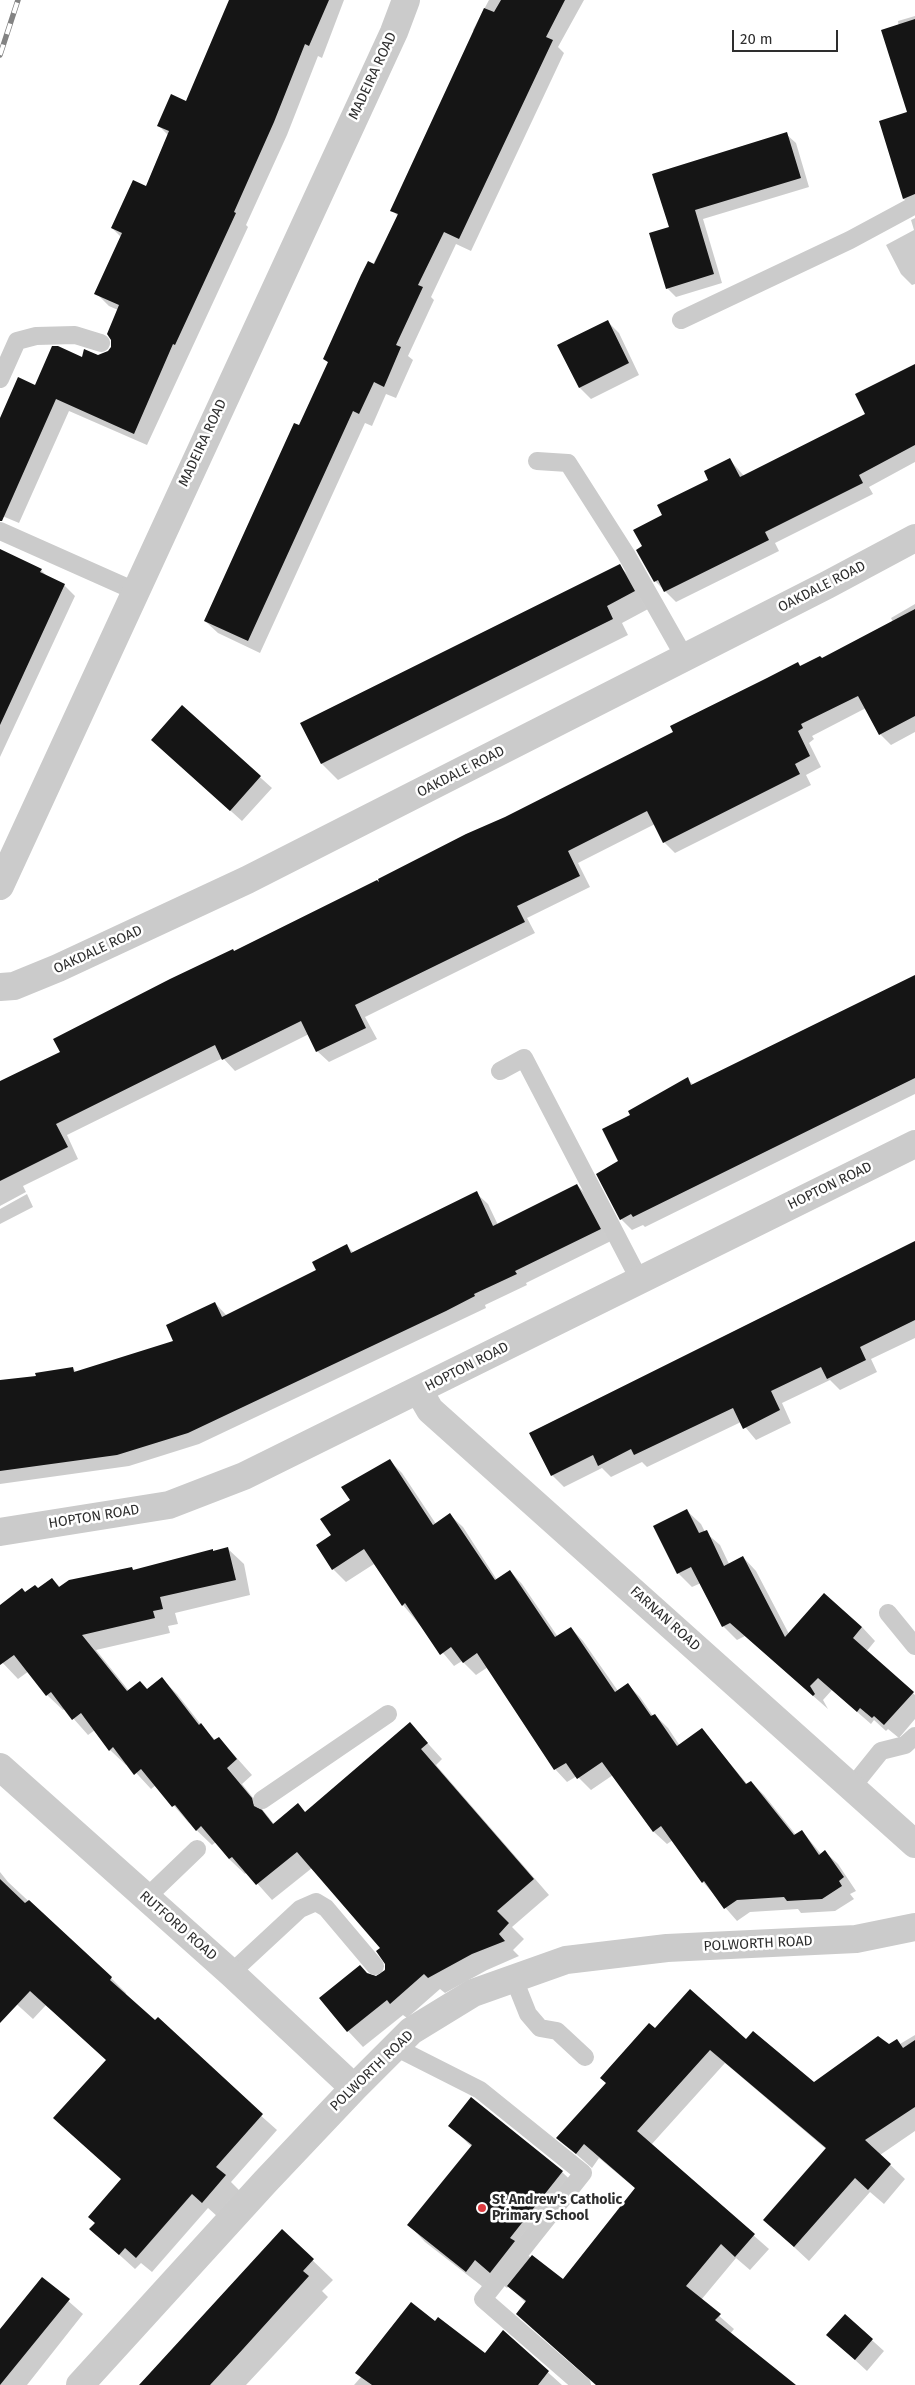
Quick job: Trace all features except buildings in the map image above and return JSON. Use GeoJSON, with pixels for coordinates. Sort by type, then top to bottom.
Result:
{"type":"FeatureCollection","features":[{"type":"Feature","properties":{"kind":"street","name":"MADEIRA ROAD"},"geometry":{"type":"LineString","coordinates":[[0,886],[390,40],[406,0]]}},
{"type":"Feature","properties":{"kind":"street","name":"OAKDALE ROAD"},"geometry":{"type":"LineString","coordinates":[[0,987],[14,986],[58,968],[247,880],[685,658],[915,538]]}},
{"type":"Feature","properties":{"kind":"street","name":"HOPTON ROAD"},"geometry":{"type":"LineString","coordinates":[[0,1532],[169,1505],[244,1476],[915,1144]]}},
{"type":"Feature","properties":{"kind":"street","name":"FARNAN ROAD"},"geometry":{"type":"LineString","coordinates":[[419,1391],[430,1410],[915,1844]]}},
{"type":"Feature","properties":{"kind":"street","name":"RUTFORD ROAD"},"geometry":{"type":"LineString","coordinates":[[0,1767],[231,1973],[354,2088]]}},
{"type":"Feature","properties":{"kind":"street","name":"POLWORTH ROAD"},"geometry":{"type":"LineString","coordinates":[[80,2385],[265,2182],[411,2031],[473,1993],[566,1960],[667,1948],[856,1939],[915,1927]]}},
{"type":"Feature","properties":{"kind":"lane"},"geometry":{"type":"LineString","coordinates":[[681,320],[850,240],[915,206]]}},
{"type":"Feature","properties":{"kind":"lane"},"geometry":{"type":"LineString","coordinates":[[0,379],[17,341],[36,336],[75,335],[101,344]]}},
{"type":"Feature","properties":{"kind":"lane"},"geometry":{"type":"LineString","coordinates":[[537,461],[568,463],[626,554],[685,658]]}},
{"type":"Feature","properties":{"kind":"lane"},"geometry":{"type":"LineString","coordinates":[[0,531],[135,591]]}},
{"type":"Feature","properties":{"kind":"lane"},"geometry":{"type":"LineString","coordinates":[[500,1071],[524,1058],[639,1279]]}},
{"type":"Feature","properties":{"kind":"lane"},"geometry":{"type":"LineString","coordinates":[[888,1613],[915,1646]]}},
{"type":"Feature","properties":{"kind":"lane"},"geometry":{"type":"LineString","coordinates":[[262,1800],[388,1714]]}},
{"type":"Feature","properties":{"kind":"lane"},"geometry":{"type":"LineString","coordinates":[[852,1787],[882,1751],[905,1745],[915,1736]]}},
{"type":"Feature","properties":{"kind":"lane"},"geometry":{"type":"LineString","coordinates":[[146,1898],[197,1849]]}},
{"type":"Feature","properties":{"kind":"lane"},"geometry":{"type":"LineString","coordinates":[[231,1973],[300,1909],[316,1902],[326,1908],[375,1966]]}},
{"type":"Feature","properties":{"kind":"lane"},"geometry":{"type":"LineString","coordinates":[[514,1978],[528,2014],[540,2028],[557,2031],[585,2057]]}},
{"type":"Feature","properties":{"kind":"lane"},"geometry":{"type":"LineString","coordinates":[[395,2047],[480,2090],[583,2174],[483,2298],[582,2385]]}},
{"type":"Feature","properties":{"kind":"railway"},"geometry":{"type":"LineString","coordinates":[[0,55],[18,0]]}},
{"type":"Feature","properties":{"kind":"place","name":"St Andrew's Catholic Primary School"},"geometry":{"type":"Point","coordinates":[482,2208]}}]}
